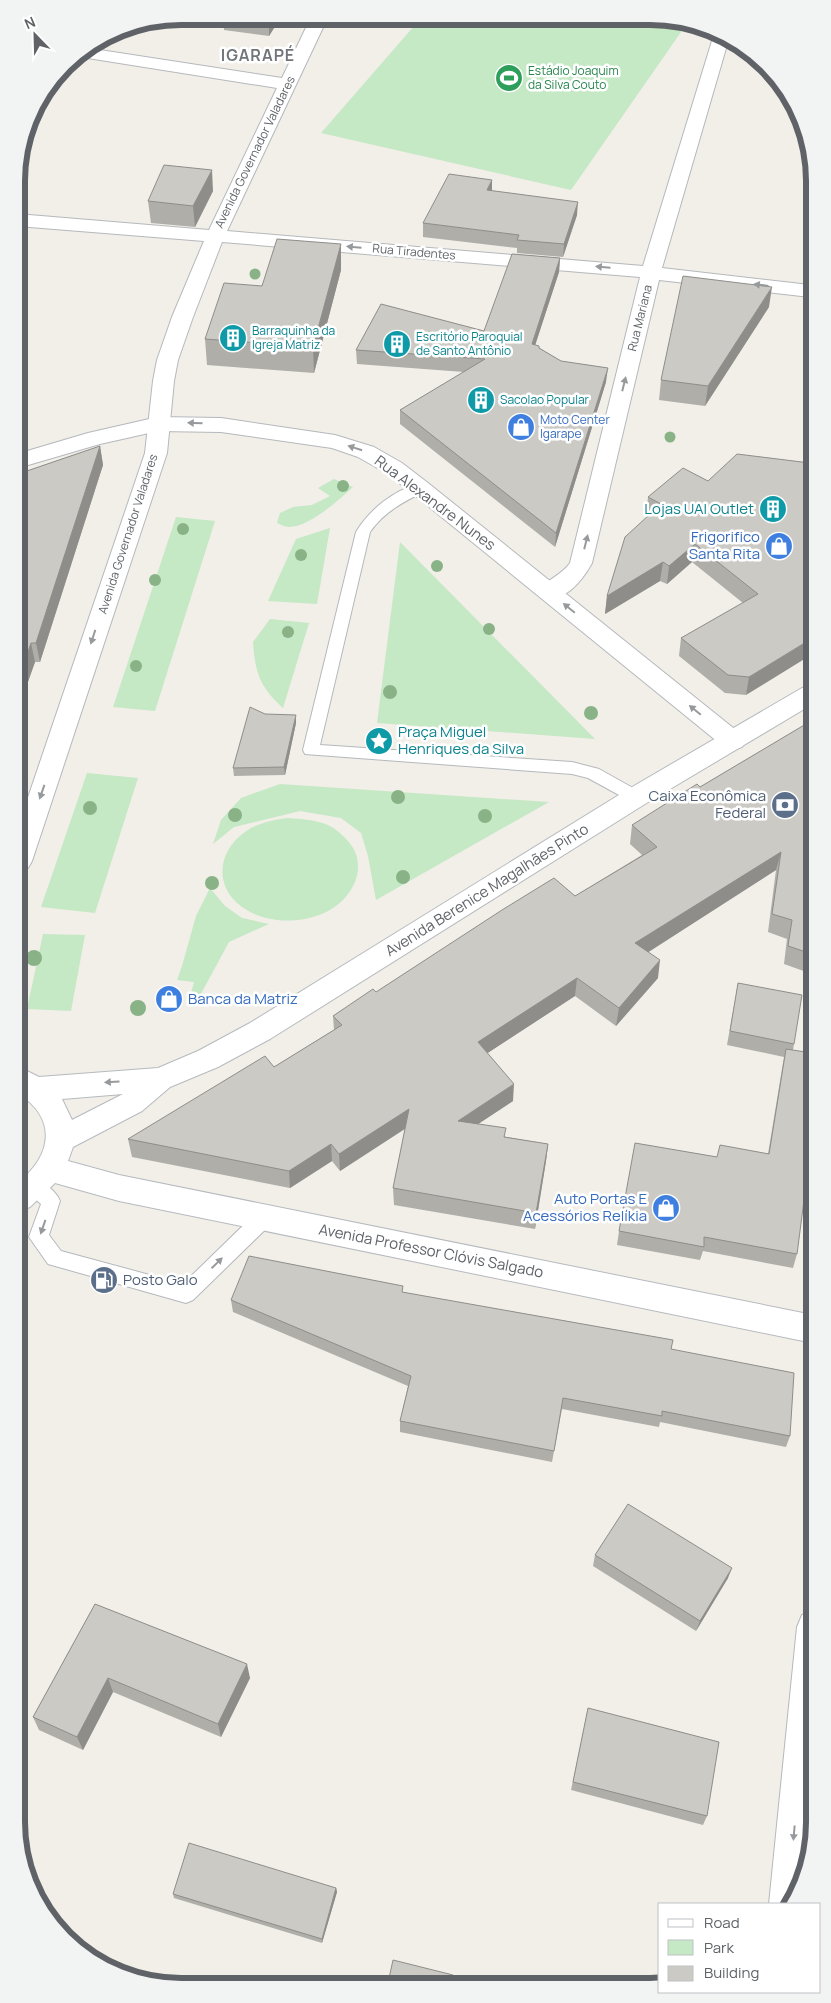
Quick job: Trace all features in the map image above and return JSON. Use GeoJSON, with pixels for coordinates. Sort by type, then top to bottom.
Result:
{"type":"FeatureCollection","features":[{"type":"Feature","properties":{"kind":"street","name":"Avenida Governador Valadares"},"geometry":{"type":"LineString","coordinates":[[25,843],[156,453],[166,370],[176,335],[214,236],[316,25]]}},
{"type":"Feature","properties":{"kind":"street","name":"Rua Mariana"},"geometry":{"type":"LineString","coordinates":[[549,592],[565,584],[575,574],[581,563],[651,272],[720,41]]}},
{"type":"Feature","properties":{"kind":"street"},"geometry":{"type":"LineString","coordinates":[[91,54],[289,84]]}},
{"type":"Feature","properties":{"kind":"street","name":"Rua Tiradentes"},"geometry":{"type":"LineString","coordinates":[[25,221],[651,272],[806,290]]}},
{"type":"Feature","properties":{"kind":"street","name":"Rua Alexandre Nunes"},"geometry":{"type":"LineString","coordinates":[[25,459],[96,438],[158,424],[221,425],[335,442],[366,452],[394,468],[420,488],[733,740]]}},
{"type":"Feature","properties":{"kind":"street","name":"Avenida Berenice Magalhães Pinto"},"geometry":{"type":"LineString","coordinates":[[60,1140],[132,1103],[160,1079],[208,1059],[260,1031],[636,797],[806,697]]}},
{"type":"Feature","properties":{"kind":"street","name":"Avenida Berenice Magalhães Pinto"},"geometry":{"type":"LineString","coordinates":[[28,1084],[160,1079]]}},
{"type":"Feature","properties":{"kind":"street"},"geometry":{"type":"LineString","coordinates":[[28,1084],[50,1102],[59,1119],[60,1140],[58,1153],[35,1185]]}},
{"type":"Feature","properties":{"kind":"street","name":"Avenida Professor Clóvis Salgado"},"geometry":{"type":"LineString","coordinates":[[35,1185],[118,1188],[806,1328]]}},
{"type":"Feature","properties":{"kind":"street"},"geometry":{"type":"LineString","coordinates":[[789,1892],[806,1712]]}},
{"type":"Feature","properties":{"kind":"lane"},"geometry":{"type":"LineString","coordinates":[[420,488],[393,501],[376,514],[363,532],[311,750],[572,768],[601,776],[636,797]]}},
{"type":"Feature","properties":{"kind":"lane"},"geometry":{"type":"LineString","coordinates":[[35,1185],[51,1201],[40,1236],[55,1258],[186,1294],[265,1218]]}},
{"type":"Feature","properties":{"kind":"green space","name":"Estádio Joaquim da Silva Couto"},"geometry":{"type":"Polygon","coordinates":[[[415,25],[660,25],[683,29],[571,190],[321,133],[415,25]]]}},
{"type":"Feature","properties":{"kind":"green space"},"geometry":{"type":"Polygon","coordinates":[[[334,479],[353,487],[323,512],[305,523],[289,527],[277,523],[280,513],[293,507],[312,505],[330,496],[318,488],[334,479]]]}},
{"type":"Feature","properties":{"kind":"green space"},"geometry":{"type":"Polygon","coordinates":[[[176,517],[215,521],[155,711],[113,707],[176,517]]]}},
{"type":"Feature","properties":{"kind":"green space"},"geometry":{"type":"Polygon","coordinates":[[[330,528],[317,604],[268,601],[296,539],[330,528]]]}},
{"type":"Feature","properties":{"kind":"green space"},"geometry":{"type":"Polygon","coordinates":[[[400,542],[595,739],[377,723],[400,542]]]}},
{"type":"Feature","properties":{"kind":"green space"},"geometry":{"type":"Polygon","coordinates":[[[270,619],[309,623],[283,708],[264,686],[255,662],[253,642],[270,619]]]}},
{"type":"Feature","properties":{"kind":"green space"},"geometry":{"type":"Polygon","coordinates":[[[87,773],[138,778],[95,913],[41,907],[87,773]]]}},
{"type":"Feature","properties":{"kind":"green space"},"geometry":{"type":"Polygon","coordinates":[[[280,784],[549,802],[376,900],[368,856],[361,833],[341,818],[300,811],[234,827],[213,844],[221,820],[241,798],[280,784]]]}},
{"type":"Feature","properties":{"kind":"green space"},"geometry":{"type":"Polygon","coordinates":[[[288,818],[319,822],[328,825],[344,836],[356,854],[358,873],[350,891],[337,906],[310,918],[283,921],[255,914],[236,902],[229,894],[225,885],[223,866],[225,856],[230,847],[245,832],[260,824],[288,818]]]}},
{"type":"Feature","properties":{"kind":"green space"},"geometry":{"type":"Polygon","coordinates":[[[210,888],[225,906],[242,918],[269,924],[229,942],[196,1003],[188,1004],[194,982],[177,980],[196,916],[210,888]]]}},
{"type":"Feature","properties":{"kind":"green space"},"geometry":{"type":"Polygon","coordinates":[[[43,934],[85,935],[71,1011],[27,1009],[43,934]]]}},
{"type":"Feature","properties":{"kind":"building"},"geometry":{"type":"Polygon","coordinates":[[[164,165],[212,170],[193,206],[148,201],[164,165]]]}},
{"type":"Feature","properties":{"kind":"building"},"geometry":{"type":"Polygon","coordinates":[[[449,174],[492,180],[487,190],[578,202],[564,244],[517,240],[519,235],[423,223],[449,174]]]}},
{"type":"Feature","properties":{"kind":"building"},"geometry":{"type":"Polygon","coordinates":[[[277,239],[341,244],[313,347],[205,339],[224,283],[262,286],[277,239]]]}},
{"type":"Feature","properties":{"kind":"building"},"geometry":{"type":"Polygon","coordinates":[[[512,254],[560,258],[532,344],[539,346],[539,348],[561,361],[608,368],[556,533],[400,410],[485,359],[356,350],[381,304],[484,331],[512,254]]]}},
{"type":"Feature","properties":{"kind":"building"},"geometry":{"type":"Polygon","coordinates":[[[683,276],[772,287],[708,386],[661,380],[683,276]]]}},
{"type":"Feature","properties":{"kind":"building"},"geometry":{"type":"Polygon","coordinates":[[[100,446],[36,643],[31,643],[25,660],[25,472],[100,446]]]}},
{"type":"Feature","properties":{"kind":"building"},"geometry":{"type":"Polygon","coordinates":[[[737,454],[806,463],[806,642],[749,677],[728,675],[681,638],[758,594],[695,544],[669,566],[663,562],[607,596],[625,537],[661,504],[648,497],[683,468],[708,481],[737,454]]]}},
{"type":"Feature","properties":{"kind":"building"},"geometry":{"type":"Polygon","coordinates":[[[250,707],[265,714],[296,715],[284,767],[233,768],[250,707]]]}},
{"type":"Feature","properties":{"kind":"building"},"geometry":{"type":"Polygon","coordinates":[[[806,724],[806,952],[788,946],[792,920],[772,914],[781,852],[635,943],[660,960],[619,1008],[577,978],[478,1042],[514,1084],[458,1121],[506,1128],[504,1137],[548,1144],[536,1213],[393,1188],[409,1109],[339,1154],[331,1144],[289,1171],[128,1139],[265,1056],[274,1067],[342,1025],[333,1016],[373,989],[376,992],[554,878],[575,896],[657,847],[632,825],[697,784],[700,787],[806,724]]]}},
{"type":"Feature","properties":{"kind":"building"},"geometry":{"type":"Polygon","coordinates":[[[738,983],[802,995],[794,1044],[730,1031],[738,983]]]}},
{"type":"Feature","properties":{"kind":"building"},"geometry":{"type":"Polygon","coordinates":[[[786,1049],[806,1052],[806,1185],[797,1254],[704,1237],[704,1247],[619,1231],[635,1143],[717,1157],[720,1145],[769,1154],[786,1049]]]}},
{"type":"Feature","properties":{"kind":"building"},"geometry":{"type":"Polygon","coordinates":[[[249,1256],[403,1286],[402,1292],[673,1340],[671,1349],[794,1373],[790,1436],[662,1411],[662,1416],[563,1398],[554,1451],[400,1421],[411,1376],[231,1300],[249,1256]]]}},
{"type":"Feature","properties":{"kind":"building"},"geometry":{"type":"Polygon","coordinates":[[[628,1504],[732,1568],[700,1621],[595,1555],[628,1504]]]}},
{"type":"Feature","properties":{"kind":"building"},"geometry":{"type":"Polygon","coordinates":[[[95,1604],[247,1664],[218,1724],[108,1678],[77,1737],[33,1717],[95,1604]]]}},
{"type":"Feature","properties":{"kind":"building"},"geometry":{"type":"Polygon","coordinates":[[[588,1708],[719,1742],[707,1816],[573,1782],[588,1708]]]}},
{"type":"Feature","properties":{"kind":"building"},"geometry":{"type":"Polygon","coordinates":[[[189,1843],[336,1888],[322,1939],[173,1894],[189,1843]]]}},
{"type":"Feature","properties":{"kind":"building"},"geometry":{"type":"Polygon","coordinates":[[[393,1960],[453,1975],[453,1978],[389,1978],[393,1960]]]}},
{"type":"Feature","properties":{"kind":"place","name":"Estádio Joaquim da Silva Couto"},"geometry":{"type":"Point","coordinates":[509,78]}},
{"type":"Feature","properties":{"kind":"place","name":"Barraquinha da Igreja Matriz"},"geometry":{"type":"Point","coordinates":[233,338]}},
{"type":"Feature","properties":{"kind":"place","name":"Escritório Paroquial de Santo Antônio"},"geometry":{"type":"Point","coordinates":[397,344]}},
{"type":"Feature","properties":{"kind":"place","name":"Sacolao Popular"},"geometry":{"type":"Point","coordinates":[481,400]}},
{"type":"Feature","properties":{"kind":"place","name":"Moto Center Igarape"},"geometry":{"type":"Point","coordinates":[521,427]}},
{"type":"Feature","properties":{"kind":"place","name":"Lojas UAI Outlet"},"geometry":{"type":"Point","coordinates":[773,509]}},
{"type":"Feature","properties":{"kind":"place","name":"Frigorifico Santa Rita"},"geometry":{"type":"Point","coordinates":[779,546]}},
{"type":"Feature","properties":{"kind":"place","name":"Praça Miguel Henriques da Silva"},"geometry":{"type":"Point","coordinates":[379,741]}},
{"type":"Feature","properties":{"kind":"place","name":"Caixa Econômica Federal"},"geometry":{"type":"Point","coordinates":[785,805]}},
{"type":"Feature","properties":{"kind":"place","name":"Banca da Matriz"},"geometry":{"type":"Point","coordinates":[169,999]}},
{"type":"Feature","properties":{"kind":"place","name":"Auto Portas E Acessórios Relíkia"},"geometry":{"type":"Point","coordinates":[666,1208]}},
{"type":"Feature","properties":{"kind":"place","name":"Posto Galo"},"geometry":{"type":"Point","coordinates":[104,1280]}},
{"type":"Feature","properties":{"kind":"district","name":"IGARAPÉ"},"geometry":{"type":"Point","coordinates":[258,55]}}]}
